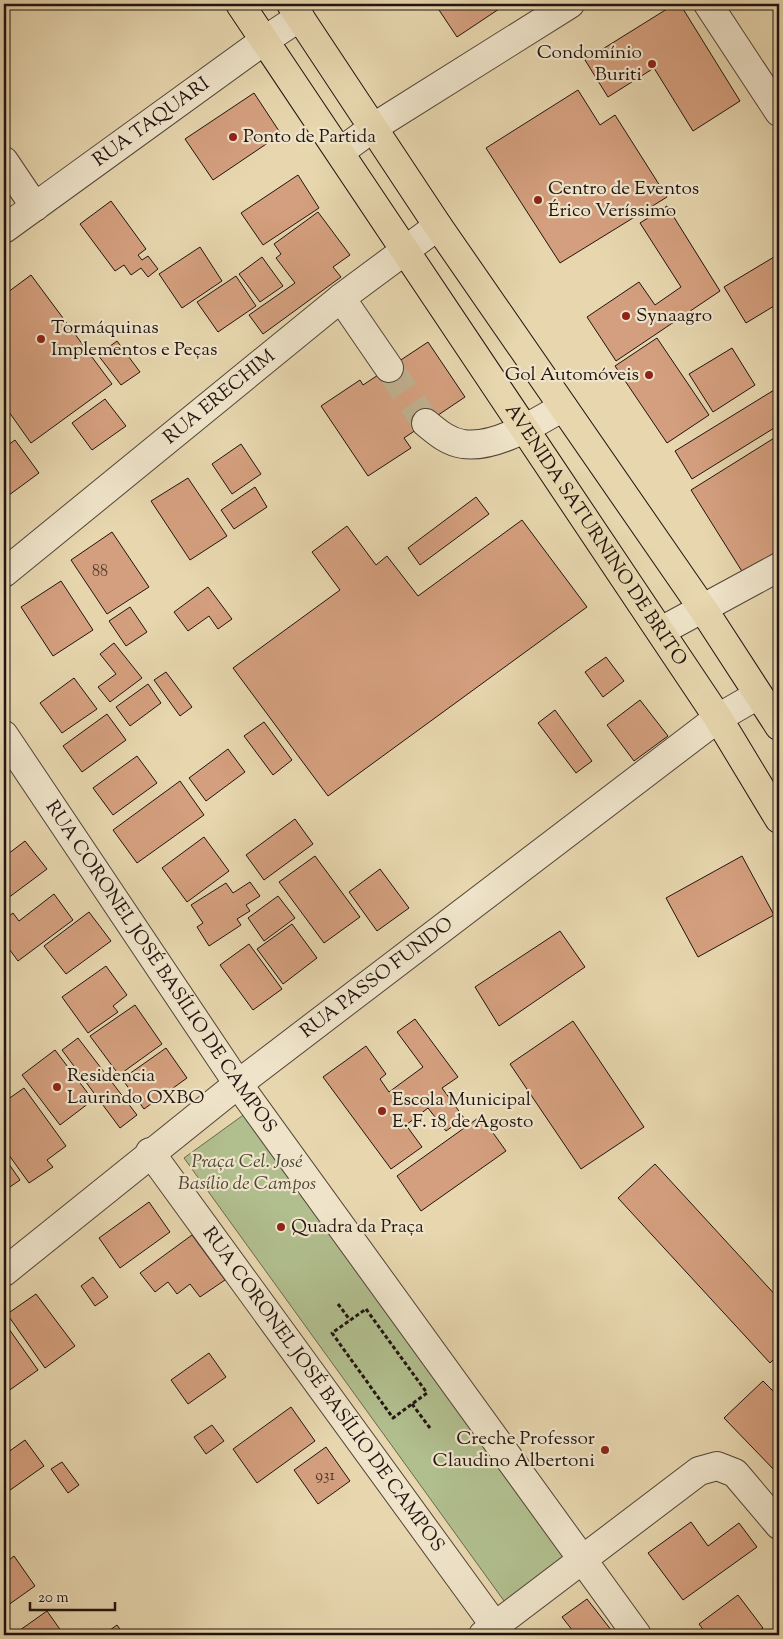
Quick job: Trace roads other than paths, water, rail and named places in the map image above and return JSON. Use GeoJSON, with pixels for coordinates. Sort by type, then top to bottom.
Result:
{"type":"FeatureCollection","features":[{"type":"Feature","properties":{"kind":"main road","name":"AVENIDA SATURNINO DE BRITO"},"geometry":{"type":"LineString","coordinates":[[240,4],[407,250],[718,718],[779,819]]}},
{"type":"Feature","properties":{"kind":"main road"},"geometry":{"type":"LineString","coordinates":[[296,11],[438,226],[703,608],[779,726]]}},
{"type":"Feature","properties":{"kind":"street"},"geometry":{"type":"LineString","coordinates":[[340,152],[374,127],[570,4]]}},
{"type":"Feature","properties":{"kind":"street"},"geometry":{"type":"LineString","coordinates":[[708,4],[779,112]]}},
{"type":"Feature","properties":{"kind":"street","name":"RUA TAQUARI"},"geometry":{"type":"LineString","coordinates":[[4,229],[264,40],[296,11]]}},
{"type":"Feature","properties":{"kind":"street"},"geometry":{"type":"LineString","coordinates":[[4,161],[35,207]]}},
{"type":"Feature","properties":{"kind":"street","name":"RUA ERECHIM"},"geometry":{"type":"LineString","coordinates":[[4,573],[341,298],[438,226]]}},
{"type":"Feature","properties":{"kind":"street"},"geometry":{"type":"LineString","coordinates":[[341,298],[389,368]]}},
{"type":"Feature","properties":{"kind":"street"},"geometry":{"type":"LineString","coordinates":[[426,423],[445,438],[463,444],[486,442],[526,428],[563,406]]}},
{"type":"Feature","properties":{"kind":"street"},"geometry":{"type":"LineString","coordinates":[[660,632],[779,567]]}},
{"type":"Feature","properties":{"kind":"street","name":"RUA PASSO FUNDO"},"geometry":{"type":"LineString","coordinates":[[4,1272],[150,1152],[238,1084],[718,718],[758,695]]}},
{"type":"Feature","properties":{"kind":"street","name":"RUA CORONEL JOSÉ BASÍLIO DE CAMPOS"},"geometry":{"type":"LineString","coordinates":[[4,734],[238,1084],[585,1560],[637,1635]]}},
{"type":"Feature","properties":{"kind":"street","name":"RUA CORONEL JOSÉ BASÍLIO DE CAMPOS"},"geometry":{"type":"LineString","coordinates":[[150,1152],[489,1631]]}},
{"type":"Feature","properties":{"kind":"street"},"geometry":{"type":"LineString","coordinates":[[489,1631],[585,1560],[698,1471],[718,1466],[735,1473],[779,1525]]}},
{"type":"Feature","properties":{"kind":"tunnel"},"geometry":{"type":"LineString","coordinates":[[389,368],[426,423]]}},
{"type":"Feature","properties":{"kind":"place","name":"Condomínio Buriti"},"geometry":{"type":"Point","coordinates":[652,64]}},
{"type":"Feature","properties":{"kind":"place","name":"Ponto de Partida"},"geometry":{"type":"Point","coordinates":[233,137]}},
{"type":"Feature","properties":{"kind":"place","name":"Centro de Eventos Érico Veríssimo"},"geometry":{"type":"Point","coordinates":[538,200]}},
{"type":"Feature","properties":{"kind":"place","name":"Synaagro"},"geometry":{"type":"Point","coordinates":[626,316]}},
{"type":"Feature","properties":{"kind":"place","name":"Tormáquinas Implementos e Peças"},"geometry":{"type":"Point","coordinates":[41,339]}},
{"type":"Feature","properties":{"kind":"place","name":"Gol Automóveis"},"geometry":{"type":"Point","coordinates":[649,375]}},
{"type":"Feature","properties":{"kind":"place","name":"Residencia Laurindo OXBO"},"geometry":{"type":"Point","coordinates":[57,1087]}},
{"type":"Feature","properties":{"kind":"place","name":"Escola Municipal E. F. 18 de Agosto"},"geometry":{"type":"Point","coordinates":[382,1111]}},
{"type":"Feature","properties":{"kind":"place","name":"Quadra da Praça"},"geometry":{"type":"Point","coordinates":[281,1227]}},
{"type":"Feature","properties":{"kind":"place","name":"Creche Professor Claudino Albertoni"},"geometry":{"type":"Point","coordinates":[605,1450]}},
{"type":"Feature","properties":{"kind":"park label","name":"Praça Cel. José Basílio de Campos"},"geometry":{"type":"Point","coordinates":[247,1173]}}]}
